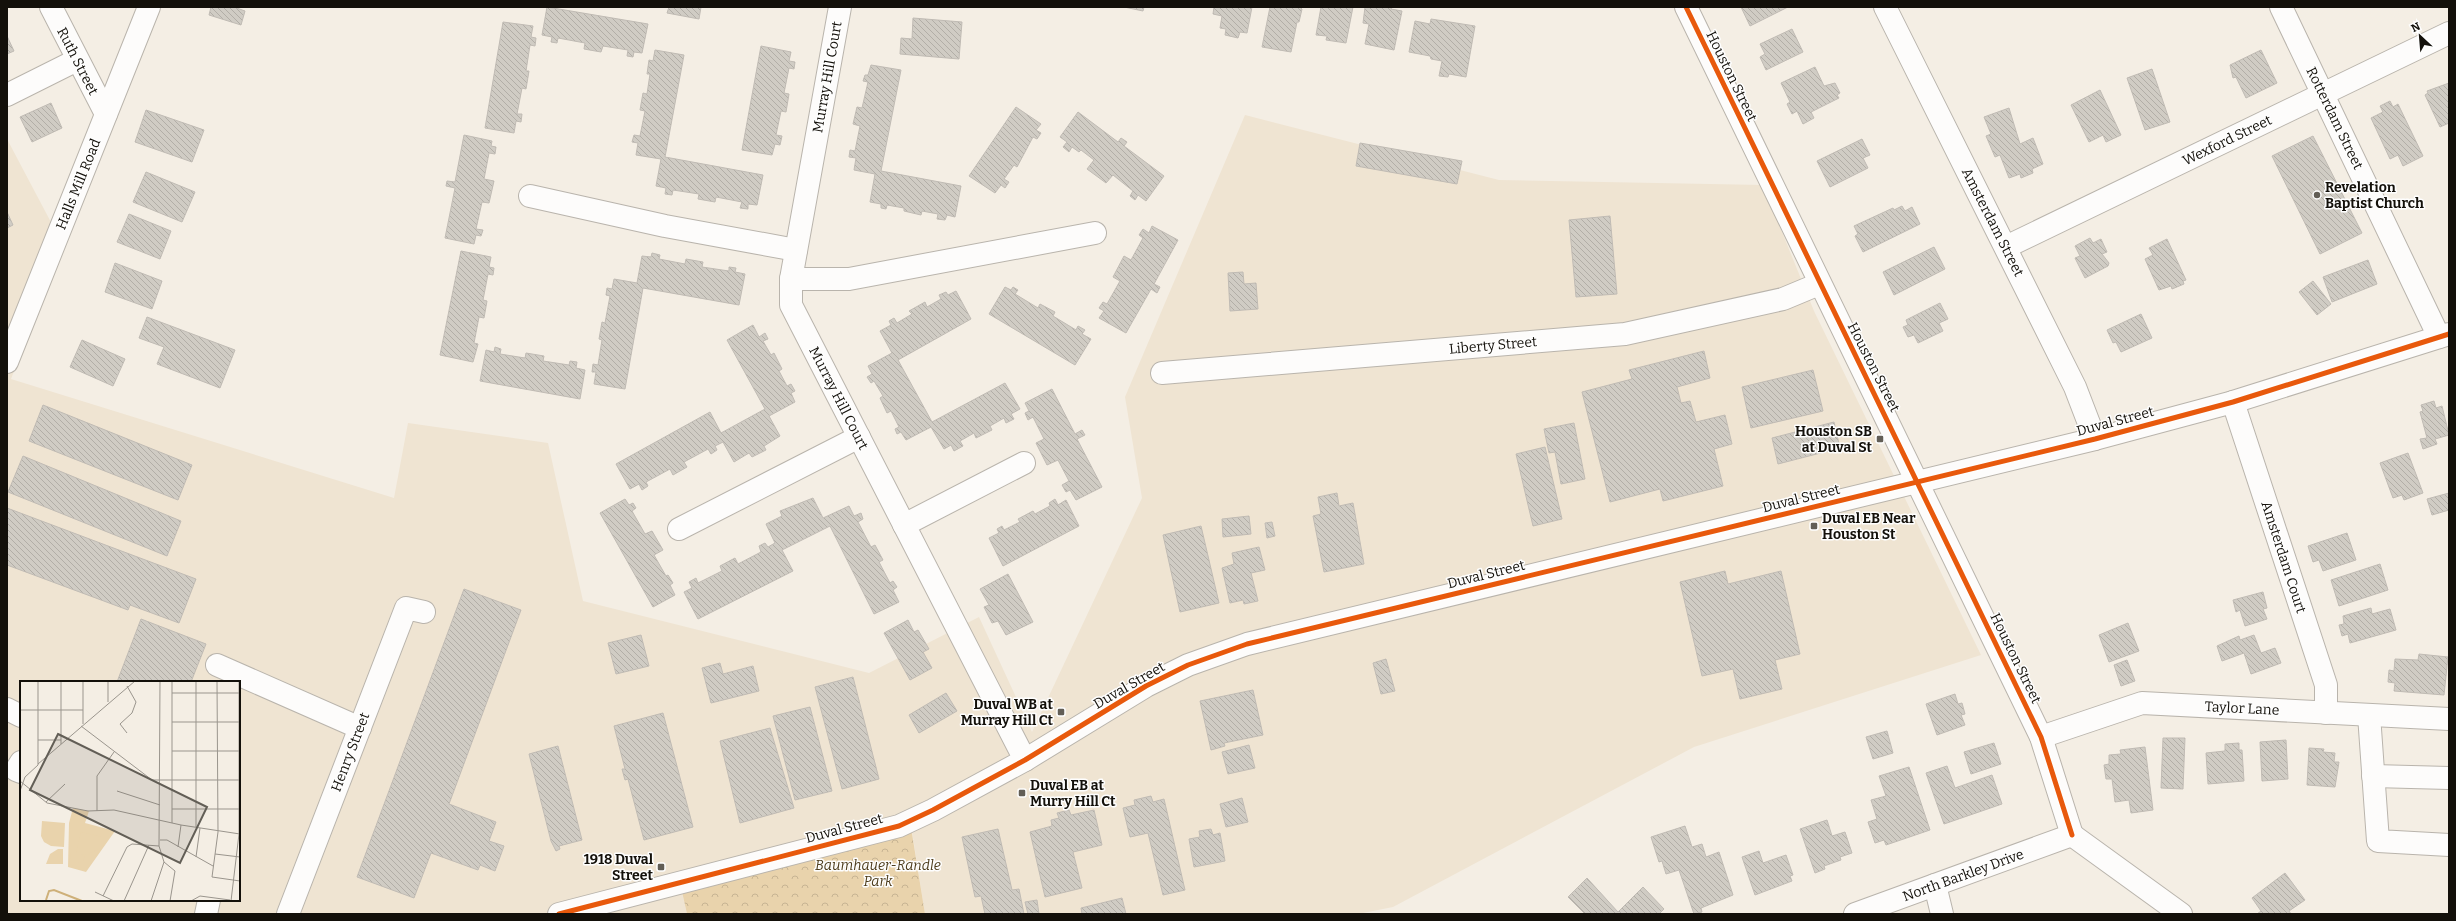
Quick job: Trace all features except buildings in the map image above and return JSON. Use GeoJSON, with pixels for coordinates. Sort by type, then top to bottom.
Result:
{"type":"FeatureCollection","features":[{"type":"Feature","properties":{"kind":"street","name":"Ruth Street"},"geometry":{"type":"LineString","coordinates":[[51,7],[106,114]]}},
{"type":"Feature","properties":{"kind":"street","name":"Halls Mill Road"},"geometry":{"type":"LineString","coordinates":[[7,362],[150,7]]}},
{"type":"Feature","properties":{"kind":"street","name":"Murray Hill Court"},"geometry":{"type":"LineString","coordinates":[[840,7],[791,279],[790,305],[1025,760]]}},
{"type":"Feature","properties":{"kind":"street","name":"Houston Street"},"geometry":{"type":"LineString","coordinates":[[1686,7],[1819,284],[1918,482],[2041,737],[2072,835]]}},
{"type":"Feature","properties":{"kind":"street","name":"Amsterdam Street"},"geometry":{"type":"LineString","coordinates":[[1885,7],[2076,388],[2095,439]]}},
{"type":"Feature","properties":{"kind":"street","name":"Rotterdam Street"},"geometry":{"type":"LineString","coordinates":[[2281,7],[2444,335]]}},
{"type":"Feature","properties":{"kind":"street","name":"Wexford Street"},"geometry":{"type":"LineString","coordinates":[[2006,247],[2449,33]]}},
{"type":"Feature","properties":{"kind":"street"},"geometry":{"type":"LineString","coordinates":[[7,95],[77,60]]}},
{"type":"Feature","properties":{"kind":"street"},"geometry":{"type":"LineString","coordinates":[[530,196],[665,226],[796,250]]}},
{"type":"Feature","properties":{"kind":"street"},"geometry":{"type":"LineString","coordinates":[[791,279],[849,279],[1095,233]]}},
{"type":"Feature","properties":{"kind":"street","name":"Liberty Street"},"geometry":{"type":"LineString","coordinates":[[1162,373],[1625,334],[1783,299],[1819,284]]}},
{"type":"Feature","properties":{"kind":"street","name":"Duval Street"},"geometry":{"type":"LineString","coordinates":[[559,914],[898,826],[933,810],[1025,760],[1146,686],[1188,665],[1246,644],[2095,439],[2233,402],[2444,335]]}},
{"type":"Feature","properties":{"kind":"street","name":"Amsterdam Court"},"geometry":{"type":"LineString","coordinates":[[2233,402],[2326,685],[2326,713]]}},
{"type":"Feature","properties":{"kind":"street"},"geometry":{"type":"LineString","coordinates":[[679,529],[859,437]]}},
{"type":"Feature","properties":{"kind":"street"},"geometry":{"type":"LineString","coordinates":[[904,525],[1024,463]]}},
{"type":"Feature","properties":{"kind":"street","name":"Henry Street"},"geometry":{"type":"LineString","coordinates":[[288,914],[406,608],[424,612]]}},
{"type":"Feature","properties":{"kind":"street"},"geometry":{"type":"LineString","coordinates":[[217,665],[360,728]]}},
{"type":"Feature","properties":{"kind":"street","name":"Taylor Lane"},"geometry":{"type":"LineString","coordinates":[[2041,737],[2142,703],[2449,719]]}},
{"type":"Feature","properties":{"kind":"street"},"geometry":{"type":"LineString","coordinates":[[7,709],[20,716]]}},
{"type":"Feature","properties":{"kind":"street"},"geometry":{"type":"LineString","coordinates":[[2369,715],[2378,841],[2449,845]]}},
{"type":"Feature","properties":{"kind":"street"},"geometry":{"type":"LineString","coordinates":[[20,764],[16,770],[20,772]]}},
{"type":"Feature","properties":{"kind":"street"},"geometry":{"type":"LineString","coordinates":[[2373,776],[2449,778]]}},
{"type":"Feature","properties":{"kind":"street"},"geometry":{"type":"LineString","coordinates":[[2072,835],[2181,914]]}},
{"type":"Feature","properties":{"kind":"street","name":"North Barkley Drive"},"geometry":{"type":"LineString","coordinates":[[1855,914],[2072,835]]}},
{"type":"Feature","properties":{"kind":"street"},"geometry":{"type":"LineString","coordinates":[[1935,884],[1942,914]]}},
{"type":"Feature","properties":{"kind":"street"},"geometry":{"type":"LineString","coordinates":[[206,914],[209,901]]}},
{"type":"Feature","properties":{"kind":"shaded area"},"geometry":{"type":"Polygon","coordinates":[[[1245,115],[1499,180],[1763,185],[1814,311],[1981,655],[1694,747],[1393,907],[1358,914],[925,914],[912,831],[682,893],[687,914],[7,914],[7,139],[63,245],[11,379],[394,498],[408,423],[548,443],[583,601],[869,673],[979,617],[1032,732],[1142,498],[1125,397],[1245,115]]]}},
{"type":"Feature","properties":{"kind":"green space","name":"Baumhauer-Randle Park"},"geometry":{"type":"Polygon","coordinates":[[[910,821],[925,914],[687,914],[680,883],[910,821]]]}},
{"type":"Feature","properties":{"kind":"cycle path"},"geometry":{"type":"LineString","coordinates":[[1686,7],[2041,737],[2072,835]]}},
{"type":"Feature","properties":{"kind":"cycle path"},"geometry":{"type":"LineString","coordinates":[[559,914],[899,826],[933,810],[1025,760],[1146,686],[1188,665],[1247,644],[2095,439],[2233,402],[2449,334]]}},
{"type":"Feature","properties":{"kind":"place","name":"Revelation Baptist Church"},"geometry":{"type":"Point","coordinates":[2317,195]}},
{"type":"Feature","properties":{"kind":"place","name":"Houston SB at Duval St"},"geometry":{"type":"Point","coordinates":[1880,439]}},
{"type":"Feature","properties":{"kind":"place","name":"Duval EB Near Houston St"},"geometry":{"type":"Point","coordinates":[1814,526]}},
{"type":"Feature","properties":{"kind":"place","name":"Duval WB at Murray Hill Ct"},"geometry":{"type":"Point","coordinates":[1061,712]}},
{"type":"Feature","properties":{"kind":"place","name":"Duval EB at Murry Hill Ct"},"geometry":{"type":"Point","coordinates":[1022,793]}},
{"type":"Feature","properties":{"kind":"place","name":"1918 Duval Street"},"geometry":{"type":"Point","coordinates":[661,867]}}]}
